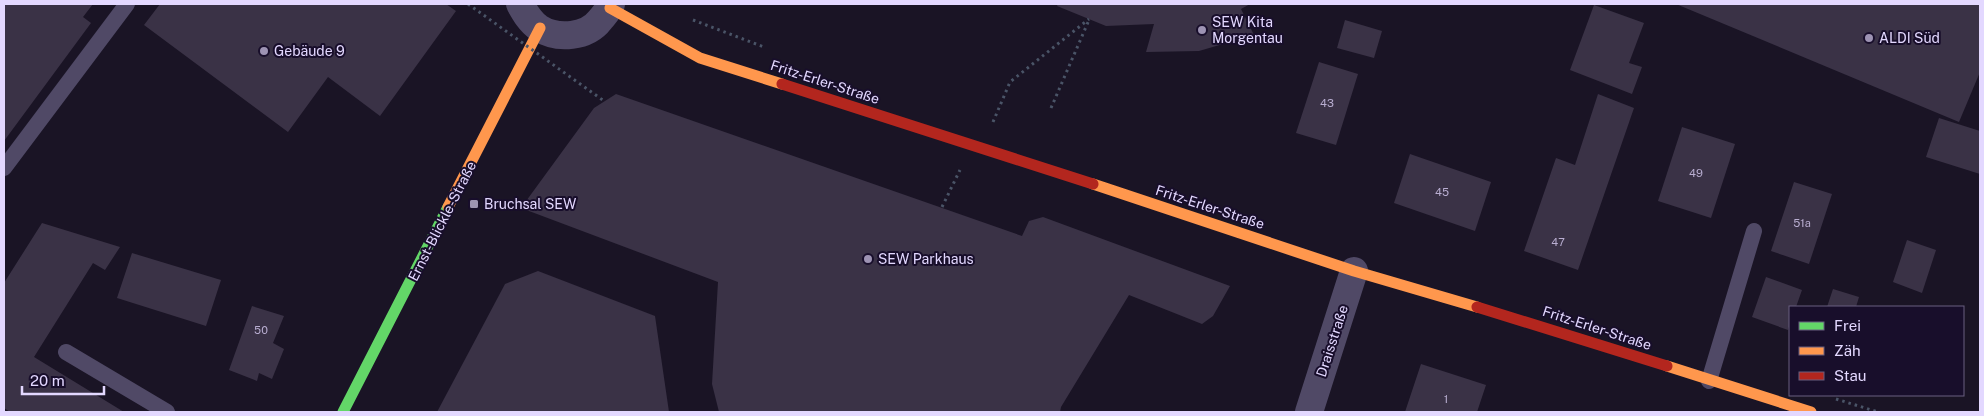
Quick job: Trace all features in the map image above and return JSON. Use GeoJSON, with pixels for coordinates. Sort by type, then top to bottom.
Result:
{"type":"FeatureCollection","features":[{"type":"Feature","properties":{"kind":"street"},"geometry":{"type":"LineString","coordinates":[[520,4],[526,15],[540,28],[558,35],[577,35],[596,25],[610,6]]}},
{"type":"Feature","properties":{"kind":"street","name":"Fritz-Erler-Straße"},"geometry":{"type":"LineString","coordinates":[[610,6],[700,58],[982,148],[1354,271],[1520,319],[1710,381],[1765,405],[1811,412]]}},
{"type":"Feature","properties":{"kind":"street","name":"Ernst-Blickle-Straße"},"geometry":{"type":"LineString","coordinates":[[343,412],[540,28]]}},
{"type":"Feature","properties":{"kind":"street","name":"Draisstraße"},"geometry":{"type":"LineString","coordinates":[[1309,412],[1354,271]]}},
{"type":"Feature","properties":{"kind":"lane"},"geometry":{"type":"LineString","coordinates":[[4,168],[127,4]]}},
{"type":"Feature","properties":{"kind":"lane"},"geometry":{"type":"LineString","coordinates":[[1710,381],[1754,231]]}},
{"type":"Feature","properties":{"kind":"lane"},"geometry":{"type":"LineString","coordinates":[[66,352],[167,412]]}},
{"type":"Feature","properties":{"kind":"path"},"geometry":{"type":"LineString","coordinates":[[468,4],[604,101]]}},
{"type":"Feature","properties":{"kind":"path"},"geometry":{"type":"LineString","coordinates":[[942,207],[965,160],[977,164],[1010,82],[1089,19],[1051,108]]}},
{"type":"Feature","properties":{"kind":"path"},"geometry":{"type":"LineString","coordinates":[[1832,398],[1878,412]]}},
{"type":"Feature","properties":{"kind":"building"},"geometry":{"type":"Polygon","coordinates":[[[4,4],[93,4],[83,17],[91,23],[4,141],[4,4]]]}},
{"type":"Feature","properties":{"kind":"building","name":"Gebäude 9"},"geometry":{"type":"Polygon","coordinates":[[[160,4],[446,4],[456,11],[380,116],[328,77],[288,132],[144,25],[160,4]]]}},
{"type":"Feature","properties":{"kind":"building","name":"SEW Kita Morgentau"},"geometry":{"type":"Polygon","coordinates":[[[1058,4],[1250,4],[1241,9],[1254,35],[1199,51],[1146,52],[1154,24],[1106,26],[1057,6],[1058,4]]]}},
{"type":"Feature","properties":{"kind":"building","name":"ALDI Süd"},"geometry":{"type":"Polygon","coordinates":[[[1676,4],[1980,4],[1980,72],[1959,122],[1676,4]]]}},
{"type":"Feature","properties":{"kind":"building"},"geometry":{"type":"Polygon","coordinates":[[[1594,5],[1644,23],[1629,63],[1642,67],[1632,94],[1570,70],[1594,5]]]}},
{"type":"Feature","properties":{"kind":"building"},"geometry":{"type":"Polygon","coordinates":[[[1345,20],[1382,31],[1374,58],[1337,48],[1345,20]]]}},
{"type":"Feature","properties":{"kind":"building"},"geometry":{"type":"Polygon","coordinates":[[[1319,62],[1358,74],[1336,145],[1296,133],[1319,62]]]}},
{"type":"Feature","properties":{"kind":"building","name":"SEW Parkhaus"},"geometry":{"type":"Polygon","coordinates":[[[616,94],[1022,236],[1029,221],[1043,217],[1230,286],[1213,316],[1202,324],[1129,295],[1061,407],[1060,412],[719,412],[712,384],[718,282],[521,208],[594,108],[616,94]]]}},
{"type":"Feature","properties":{"kind":"building"},"geometry":{"type":"Polygon","coordinates":[[[1598,94],[1634,108],[1578,270],[1524,251],[1556,158],[1575,165],[1598,94]]]}},
{"type":"Feature","properties":{"kind":"building"},"geometry":{"type":"Polygon","coordinates":[[[1939,118],[1980,131],[1980,174],[1926,157],[1939,118]]]}},
{"type":"Feature","properties":{"kind":"building"},"geometry":{"type":"Polygon","coordinates":[[[1682,127],[1735,144],[1711,218],[1658,201],[1682,127]]]}},
{"type":"Feature","properties":{"kind":"building"},"geometry":{"type":"Polygon","coordinates":[[[1410,154],[1491,182],[1475,231],[1394,203],[1410,154]]]}},
{"type":"Feature","properties":{"kind":"building"},"geometry":{"type":"Polygon","coordinates":[[[1794,182],[1832,194],[1809,264],[1771,251],[1794,182]]]}},
{"type":"Feature","properties":{"kind":"building"},"geometry":{"type":"Polygon","coordinates":[[[42,223],[120,247],[105,270],[93,263],[34,357],[124,412],[10,412],[4,408],[4,283],[42,223]]]}},
{"type":"Feature","properties":{"kind":"building"},"geometry":{"type":"Polygon","coordinates":[[[1907,240],[1936,250],[1922,293],[1893,282],[1907,240]]]}},
{"type":"Feature","properties":{"kind":"building"},"geometry":{"type":"Polygon","coordinates":[[[132,253],[221,280],[206,326],[117,298],[132,253]]]}},
{"type":"Feature","properties":{"kind":"building"},"geometry":{"type":"Polygon","coordinates":[[[538,271],[655,316],[669,412],[437,412],[505,284],[538,271]]]}},
{"type":"Feature","properties":{"kind":"building"},"geometry":{"type":"Polygon","coordinates":[[[1766,277],[1802,290],[1796,306],[1789,306],[1788,330],[1752,317],[1766,277]]]}},
{"type":"Feature","properties":{"kind":"building"},"geometry":{"type":"Polygon","coordinates":[[[1833,289],[1859,297],[1856,306],[1827,306],[1833,289]]]}},
{"type":"Feature","properties":{"kind":"building"},"geometry":{"type":"Polygon","coordinates":[[[252,306],[284,316],[273,343],[284,349],[272,379],[259,373],[257,381],[229,370],[252,306]]]}},
{"type":"Feature","properties":{"kind":"building"},"geometry":{"type":"Polygon","coordinates":[[[1421,364],[1486,385],[1477,412],[1405,412],[1421,364]]]}},
{"type":"Feature","properties":{"kind":"traffic: fast"},"geometry":{"type":"LineString","coordinates":[[343,412],[448,207]]}},
{"type":"Feature","properties":{"kind":"traffic: slow"},"geometry":{"type":"LineString","coordinates":[[610,8],[700,58],[782,84]]}},
{"type":"Feature","properties":{"kind":"traffic: slow"},"geometry":{"type":"LineString","coordinates":[[448,207],[540,28]]}},
{"type":"Feature","properties":{"kind":"traffic: slow"},"geometry":{"type":"LineString","coordinates":[[1093,184],[1354,271],[1477,307]]}},
{"type":"Feature","properties":{"kind":"traffic: slow"},"geometry":{"type":"LineString","coordinates":[[1667,366],[1811,412]]}},
{"type":"Feature","properties":{"kind":"traffic: jam"},"geometry":{"type":"LineString","coordinates":[[782,84],[1093,184]]}},
{"type":"Feature","properties":{"kind":"traffic: jam"},"geometry":{"type":"LineString","coordinates":[[1477,307],[1667,366]]}},
{"type":"Feature","properties":{"kind":"place","name":"SEW Kita Morgentau"},"geometry":{"type":"Point","coordinates":[1202,30]}},
{"type":"Feature","properties":{"kind":"place","name":"ALDI Süd"},"geometry":{"type":"Point","coordinates":[1869,38]}},
{"type":"Feature","properties":{"kind":"place","name":"Gebäude 9"},"geometry":{"type":"Point","coordinates":[264,51]}},
{"type":"Feature","properties":{"kind":"place","name":"Bruchsal SEW"},"geometry":{"type":"Point","coordinates":[474,204]}},
{"type":"Feature","properties":{"kind":"place","name":"SEW Parkhaus"},"geometry":{"type":"Point","coordinates":[868,259]}}]}
